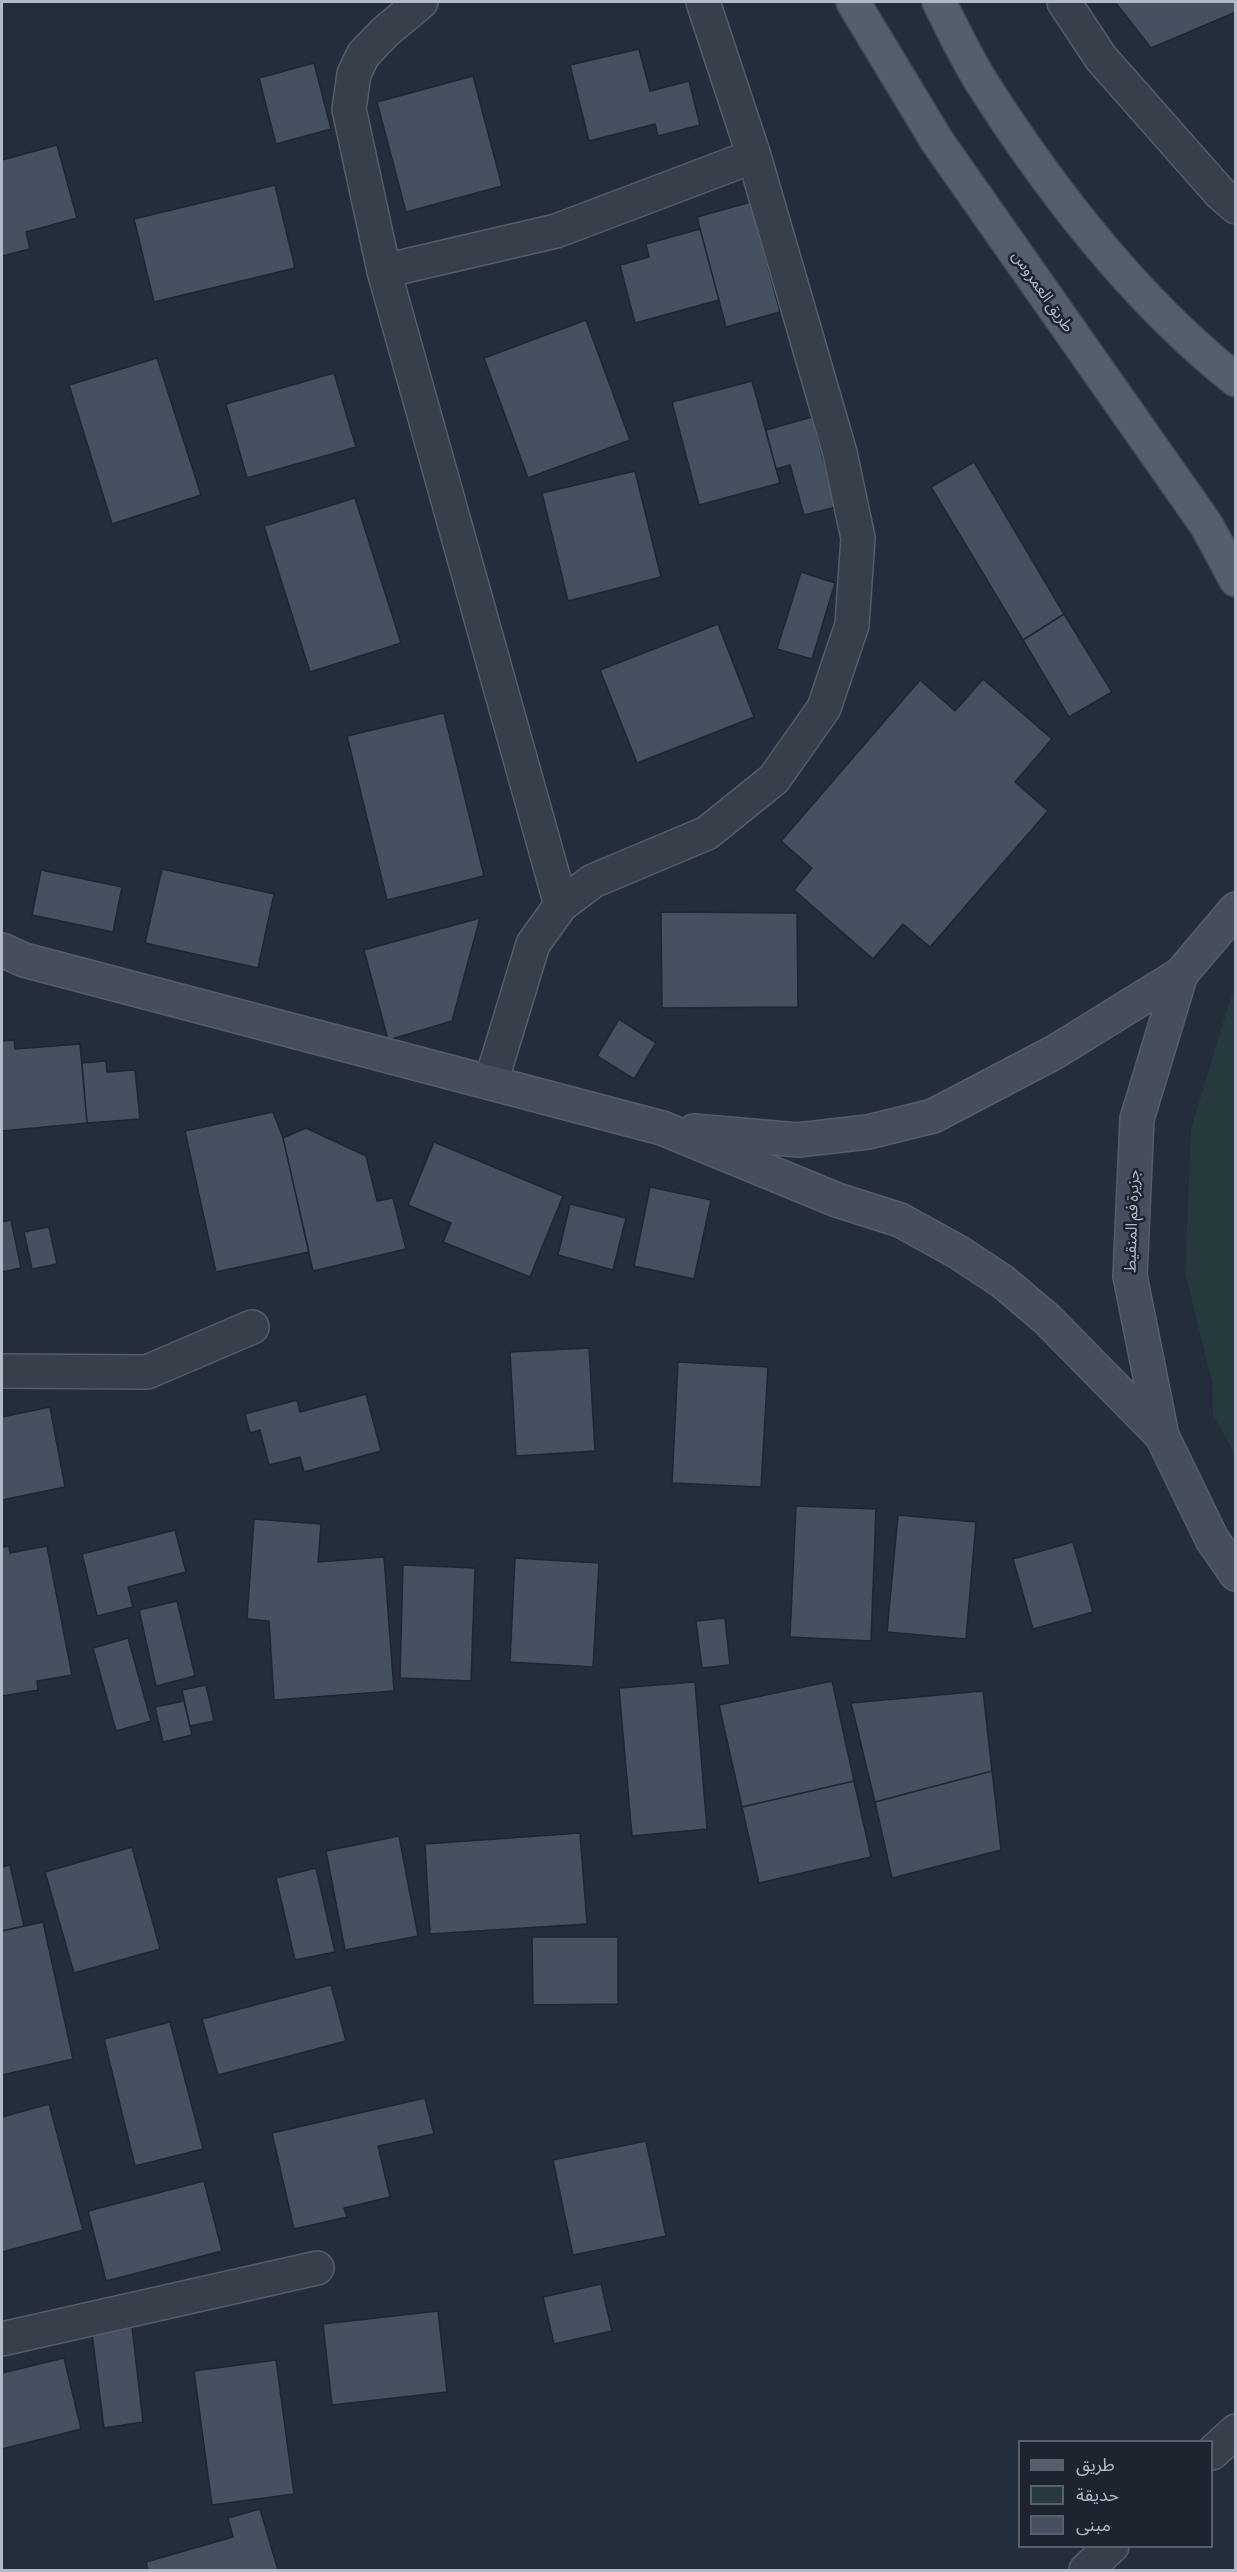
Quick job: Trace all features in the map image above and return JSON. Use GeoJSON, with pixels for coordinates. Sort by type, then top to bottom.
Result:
{"type":"FeatureCollection","features":[{"type":"Feature","properties":{"kind":"main road","name":"طريق العمروس"},"geometry":{"type":"LineString","coordinates":[[853,2],[938,141],[1207,526],[1236,580]]}},
{"type":"Feature","properties":{"kind":"main road"},"geometry":{"type":"LineString","coordinates":[[939,2],[983,85],[1083,227],[1151,302],[1236,380]]}},
{"type":"Feature","properties":{"kind":"main road","name":"جزيرة فم المنقيط"},"geometry":{"type":"LineString","coordinates":[[1236,909],[1181,974],[1137,1119],[1130,1276],[1162,1436],[1212,1539],[1236,1574]]}},
{"type":"Feature","properties":{"kind":"main road"},"geometry":{"type":"LineString","coordinates":[[2,950],[24,960],[663,1128],[837,1200],[900,1220],[958,1252],[1002,1281],[1047,1319],[1162,1436]]}},
{"type":"Feature","properties":{"kind":"main road"},"geometry":{"type":"LineString","coordinates":[[663,1128],[798,1140],[868,1132],[933,1116],[1055,1052],[1181,974]]}},
{"type":"Feature","properties":{"kind":"street"},"geometry":{"type":"LineString","coordinates":[[421,2],[363,55],[354,74],[349,109],[384,271],[561,905]]}},
{"type":"Feature","properties":{"kind":"street"},"geometry":{"type":"LineString","coordinates":[[491,1082],[533,944],[561,905],[592,881],[707,833],[774,779],[824,708],[852,625],[858,538],[840,453],[754,156],[704,2]]}},
{"type":"Feature","properties":{"kind":"street"},"geometry":{"type":"LineString","coordinates":[[1064,2],[1101,58],[1221,194],[1236,207]]}},
{"type":"Feature","properties":{"kind":"street"},"geometry":{"type":"LineString","coordinates":[[384,271],[556,231],[754,156]]}},
{"type":"Feature","properties":{"kind":"street"},"geometry":{"type":"LineString","coordinates":[[2,1371],[147,1372],[252,1327]]}},
{"type":"Feature","properties":{"kind":"street"},"geometry":{"type":"LineString","coordinates":[[2,2339],[317,2268]]}},
{"type":"Feature","properties":{"kind":"street"},"geometry":{"type":"LineString","coordinates":[[1213,2452],[1236,2432]]}},
{"type":"Feature","properties":{"kind":"street"},"geometry":{"type":"LineString","coordinates":[[1086,2571],[1111,2548]]}},
{"type":"Feature","properties":{"kind":"green space"},"geometry":{"type":"Polygon","coordinates":[[[1235,993],[1235,1454],[1213,1415],[1212,1383],[1185,1272],[1191,1129],[1230,1000],[1235,993]]]}},
{"type":"Feature","properties":{"kind":"building"},"geometry":{"type":"Polygon","coordinates":[[[1115,2],[1236,2],[1236,12],[1151,48],[1115,2]]]}},
{"type":"Feature","properties":{"kind":"building"},"geometry":{"type":"Polygon","coordinates":[[[639,49],[650,91],[689,81],[700,125],[658,136],[655,124],[589,141],[570,65],[639,49]]]}},
{"type":"Feature","properties":{"kind":"building"},"geometry":{"type":"Polygon","coordinates":[[[314,63],[331,129],[276,144],[259,78],[314,63]]]}},
{"type":"Feature","properties":{"kind":"building"},"geometry":{"type":"Polygon","coordinates":[[[473,76],[502,186],[406,212],[377,102],[473,76]]]}},
{"type":"Feature","properties":{"kind":"building"},"geometry":{"type":"Polygon","coordinates":[[[57,145],[77,218],[26,232],[30,249],[2,256],[2,160],[57,145]]]}},
{"type":"Feature","properties":{"kind":"building"},"geometry":{"type":"Polygon","coordinates":[[[275,185],[295,268],[154,302],[134,219],[275,185]]]}},
{"type":"Feature","properties":{"kind":"building"},"geometry":{"type":"Polygon","coordinates":[[[751,202],[780,312],[726,327],[697,217],[751,202]]]}},
{"type":"Feature","properties":{"kind":"building"},"geometry":{"type":"Polygon","coordinates":[[[700,229],[719,300],[635,323],[620,265],[649,257],[646,244],[700,229]]]}},
{"type":"Feature","properties":{"kind":"building"},"geometry":{"type":"Polygon","coordinates":[[[586,320],[630,440],[528,478],[484,358],[586,320]]]}},
{"type":"Feature","properties":{"kind":"building"},"geometry":{"type":"Polygon","coordinates":[[[157,358],[201,495],[112,524],[69,385],[157,358]]]}},
{"type":"Feature","properties":{"kind":"building"},"geometry":{"type":"Polygon","coordinates":[[[334,373],[356,447],[247,478],[226,404],[334,373]]]}},
{"type":"Feature","properties":{"kind":"building"},"geometry":{"type":"Polygon","coordinates":[[[752,381],[780,483],[699,505],[672,402],[752,381]]]}},
{"type":"Feature","properties":{"kind":"building"},"geometry":{"type":"Polygon","coordinates":[[[812,417],[836,507],[804,515],[790,465],[776,469],[766,430],[812,417]]]}},
{"type":"Feature","properties":{"kind":"building"},"geometry":{"type":"Polygon","coordinates":[[[974,462],[1064,614],[1023,640],[931,487],[974,462]]]}},
{"type":"Feature","properties":{"kind":"building"},"geometry":{"type":"Polygon","coordinates":[[[635,471],[661,577],[568,601],[542,493],[635,471]]]}},
{"type":"Feature","properties":{"kind":"building"},"geometry":{"type":"Polygon","coordinates":[[[355,498],[401,643],[310,672],[264,526],[355,498]]]}},
{"type":"Feature","properties":{"kind":"building"},"geometry":{"type":"Polygon","coordinates":[[[801,572],[835,583],[812,659],[777,649],[801,572]]]}},
{"type":"Feature","properties":{"kind":"building"},"geometry":{"type":"Polygon","coordinates":[[[1064,614],[1112,692],[1069,717],[1023,640],[1064,614]]]}},
{"type":"Feature","properties":{"kind":"building"},"geometry":{"type":"Polygon","coordinates":[[[718,624],[754,717],[637,763],[600,670],[718,624]]]}},
{"type":"Feature","properties":{"kind":"building"},"geometry":{"type":"Polygon","coordinates":[[[983,679],[1052,739],[1015,782],[1048,811],[930,947],[903,924],[873,959],[794,890],[812,868],[781,841],[920,680],[955,711],[983,679]]]}},
{"type":"Feature","properties":{"kind":"building"},"geometry":{"type":"Polygon","coordinates":[[[444,713],[484,876],[387,900],[347,736],[444,713]]]}},
{"type":"Feature","properties":{"kind":"building"},"geometry":{"type":"Polygon","coordinates":[[[162,869],[274,894],[258,968],[145,943],[162,869]]]}},
{"type":"Feature","properties":{"kind":"building"},"geometry":{"type":"Polygon","coordinates":[[[41,870],[122,887],[113,932],[32,915],[41,870]]]}},
{"type":"Feature","properties":{"kind":"building"},"geometry":{"type":"Polygon","coordinates":[[[661,912],[797,913],[798,1007],[662,1008],[661,912]]]}},
{"type":"Feature","properties":{"kind":"building"},"geometry":{"type":"Polygon","coordinates":[[[480,918],[452,1021],[388,1040],[364,950],[480,918]]]}},
{"type":"Feature","properties":{"kind":"building"},"geometry":{"type":"Polygon","coordinates":[[[619,1019],[656,1043],[634,1079],[597,1056],[619,1019]]]}},
{"type":"Feature","properties":{"kind":"building"},"geometry":{"type":"Polygon","coordinates":[[[14,1040],[15,1049],[80,1044],[87,1123],[2,1131],[2,1041],[14,1040]]]}},
{"type":"Feature","properties":{"kind":"building"},"geometry":{"type":"Polygon","coordinates":[[[106,1061],[107,1072],[135,1070],[140,1119],[87,1123],[82,1063],[106,1061]]]}},
{"type":"Feature","properties":{"kind":"building"},"geometry":{"type":"Polygon","coordinates":[[[273,1112],[283,1138],[309,1252],[216,1272],[185,1131],[273,1112]]]}},
{"type":"Feature","properties":{"kind":"building"},"geometry":{"type":"Polygon","coordinates":[[[306,1128],[366,1156],[377,1201],[393,1198],[406,1249],[313,1271],[283,1138],[306,1128]]]}},
{"type":"Feature","properties":{"kind":"building"},"geometry":{"type":"Polygon","coordinates":[[[434,1142],[563,1196],[530,1277],[443,1242],[451,1223],[408,1205],[434,1142]]]}},
{"type":"Feature","properties":{"kind":"building"},"geometry":{"type":"Polygon","coordinates":[[[650,1187],[711,1200],[694,1279],[634,1266],[650,1187]]]}},
{"type":"Feature","properties":{"kind":"building"},"geometry":{"type":"Polygon","coordinates":[[[570,1204],[626,1218],[613,1270],[558,1255],[570,1204]]]}},
{"type":"Feature","properties":{"kind":"building"},"geometry":{"type":"Polygon","coordinates":[[[11,1220],[21,1268],[2,1272],[2,1222],[11,1220]]]}},
{"type":"Feature","properties":{"kind":"building"},"geometry":{"type":"Polygon","coordinates":[[[49,1227],[57,1264],[32,1269],[24,1232],[49,1227]]]}},
{"type":"Feature","properties":{"kind":"building"},"geometry":{"type":"Polygon","coordinates":[[[589,1348],[595,1451],[516,1456],[510,1352],[589,1348]]]}},
{"type":"Feature","properties":{"kind":"building"},"geometry":{"type":"Polygon","coordinates":[[[678,1362],[768,1367],[761,1487],[672,1483],[678,1362]]]}},
{"type":"Feature","properties":{"kind":"building"},"geometry":{"type":"Polygon","coordinates":[[[366,1394],[381,1451],[304,1472],[300,1457],[269,1465],[260,1430],[250,1433],[245,1414],[297,1400],[300,1412],[366,1394]]]}},
{"type":"Feature","properties":{"kind":"building"},"geometry":{"type":"Polygon","coordinates":[[[50,1407],[65,1487],[2,1500],[2,1417],[50,1407]]]}},
{"type":"Feature","properties":{"kind":"building"},"geometry":{"type":"Polygon","coordinates":[[[796,1506],[876,1509],[871,1641],[790,1637],[796,1506]]]}},
{"type":"Feature","properties":{"kind":"building"},"geometry":{"type":"Polygon","coordinates":[[[898,1515],[976,1522],[966,1639],[887,1632],[898,1515]]]}},
{"type":"Feature","properties":{"kind":"building"},"geometry":{"type":"Polygon","coordinates":[[[254,1519],[321,1524],[318,1562],[384,1557],[394,1691],[274,1700],[269,1621],[247,1619],[254,1519]]]}},
{"type":"Feature","properties":{"kind":"building"},"geometry":{"type":"Polygon","coordinates":[[[175,1530],[186,1572],[128,1587],[133,1607],[97,1616],[82,1554],[175,1530]]]}},
{"type":"Feature","properties":{"kind":"building"},"geometry":{"type":"Polygon","coordinates":[[[1073,1542],[1093,1612],[1033,1629],[1013,1559],[1073,1542]]]}},
{"type":"Feature","properties":{"kind":"building"},"geometry":{"type":"Polygon","coordinates":[[[9,1546],[10,1553],[47,1546],[72,1675],[37,1681],[38,1690],[2,1696],[2,1547],[9,1546]]]}},
{"type":"Feature","properties":{"kind":"building"},"geometry":{"type":"Polygon","coordinates":[[[515,1558],[599,1563],[593,1667],[510,1662],[515,1558]]]}},
{"type":"Feature","properties":{"kind":"building"},"geometry":{"type":"Polygon","coordinates":[[[403,1565],[475,1568],[471,1681],[400,1678],[403,1565]]]}},
{"type":"Feature","properties":{"kind":"building"},"geometry":{"type":"Polygon","coordinates":[[[177,1601],[195,1676],[156,1686],[139,1610],[177,1601]]]}},
{"type":"Feature","properties":{"kind":"building"},"geometry":{"type":"Polygon","coordinates":[[[725,1618],[730,1665],[702,1668],[696,1621],[725,1618]]]}},
{"type":"Feature","properties":{"kind":"building"},"geometry":{"type":"Polygon","coordinates":[[[128,1638],[151,1721],[116,1731],[93,1648],[128,1638]]]}},
{"type":"Feature","properties":{"kind":"building"},"geometry":{"type":"Polygon","coordinates":[[[832,1681],[854,1781],[742,1807],[719,1705],[832,1681]]]}},
{"type":"Feature","properties":{"kind":"building"},"geometry":{"type":"Polygon","coordinates":[[[695,1682],[707,1829],[632,1836],[619,1688],[695,1682]]]}},
{"type":"Feature","properties":{"kind":"building"},"geometry":{"type":"Polygon","coordinates":[[[206,1685],[214,1721],[190,1726],[182,1690],[206,1685]]]}},
{"type":"Feature","properties":{"kind":"building"},"geometry":{"type":"Polygon","coordinates":[[[983,1691],[992,1771],[875,1802],[851,1703],[983,1691]]]}},
{"type":"Feature","properties":{"kind":"building"},"geometry":{"type":"Polygon","coordinates":[[[184,1701],[192,1735],[163,1742],[155,1707],[184,1701]]]}},
{"type":"Feature","properties":{"kind":"building"},"geometry":{"type":"Polygon","coordinates":[[[992,1771],[1001,1850],[892,1878],[875,1802],[992,1771]]]}},
{"type":"Feature","properties":{"kind":"building"},"geometry":{"type":"Polygon","coordinates":[[[854,1781],[871,1857],[759,1883],[742,1807],[854,1781]]]}},
{"type":"Feature","properties":{"kind":"building"},"geometry":{"type":"Polygon","coordinates":[[[580,1833],[587,1924],[430,1934],[425,1844],[580,1833]]]}},
{"type":"Feature","properties":{"kind":"building"},"geometry":{"type":"Polygon","coordinates":[[[399,1836],[418,1936],[345,1950],[326,1851],[399,1836]]]}},
{"type":"Feature","properties":{"kind":"building"},"geometry":{"type":"Polygon","coordinates":[[[132,1847],[160,1949],[74,1973],[45,1872],[132,1847]]]}},
{"type":"Feature","properties":{"kind":"building"},"geometry":{"type":"Polygon","coordinates":[[[10,1865],[24,1926],[2,1931],[2,1867],[10,1865]]]}},
{"type":"Feature","properties":{"kind":"building"},"geometry":{"type":"Polygon","coordinates":[[[316,1868],[335,1952],[295,1960],[276,1878],[316,1868]]]}},
{"type":"Feature","properties":{"kind":"building"},"geometry":{"type":"Polygon","coordinates":[[[43,1922],[73,2059],[2,2075],[2,1931],[43,1922]]]}},
{"type":"Feature","properties":{"kind":"building"},"geometry":{"type":"Polygon","coordinates":[[[532,1937],[618,1937],[618,2004],[533,2005],[532,1937]]]}},
{"type":"Feature","properties":{"kind":"building"},"geometry":{"type":"Polygon","coordinates":[[[331,1985],[346,2041],[218,2075],[202,2019],[331,1985]]]}},
{"type":"Feature","properties":{"kind":"building"},"geometry":{"type":"Polygon","coordinates":[[[170,2022],[203,2149],[135,2166],[104,2039],[170,2022]]]}},
{"type":"Feature","properties":{"kind":"building"},"geometry":{"type":"Polygon","coordinates":[[[425,2098],[434,2134],[378,2146],[390,2197],[344,2208],[347,2217],[294,2229],[272,2133],[425,2098]]]}},
{"type":"Feature","properties":{"kind":"building"},"geometry":{"type":"Polygon","coordinates":[[[49,2104],[83,2230],[2,2252],[2,2117],[49,2104]]]}},
{"type":"Feature","properties":{"kind":"building"},"geometry":{"type":"Polygon","coordinates":[[[646,2141],[666,2236],[573,2255],[553,2160],[646,2141]]]}},
{"type":"Feature","properties":{"kind":"building"},"geometry":{"type":"Polygon","coordinates":[[[204,2181],[222,2251],[106,2281],[88,2211],[204,2181]]]}},
{"type":"Feature","properties":{"kind":"building"},"geometry":{"type":"Polygon","coordinates":[[[601,2284],[612,2331],[554,2344],[543,2297],[601,2284]]]}},
{"type":"Feature","properties":{"kind":"building"},"geometry":{"type":"Polygon","coordinates":[[[438,2311],[447,2392],[332,2405],[323,2324],[438,2311]]]}},
{"type":"Feature","properties":{"kind":"building"},"geometry":{"type":"Polygon","coordinates":[[[132,2327],[143,2422],[104,2428],[92,2333],[132,2327]]]}},
{"type":"Feature","properties":{"kind":"building"},"geometry":{"type":"Polygon","coordinates":[[[64,2358],[81,2429],[2,2449],[2,2373],[64,2358]]]}},
{"type":"Feature","properties":{"kind":"building"},"geometry":{"type":"Polygon","coordinates":[[[276,2360],[294,2494],[212,2505],[194,2371],[276,2360]]]}},
{"type":"Feature","properties":{"kind":"building"},"geometry":{"type":"Polygon","coordinates":[[[260,2509],[278,2570],[148,2570],[146,2562],[233,2537],[228,2518],[260,2509]]]}}]}
